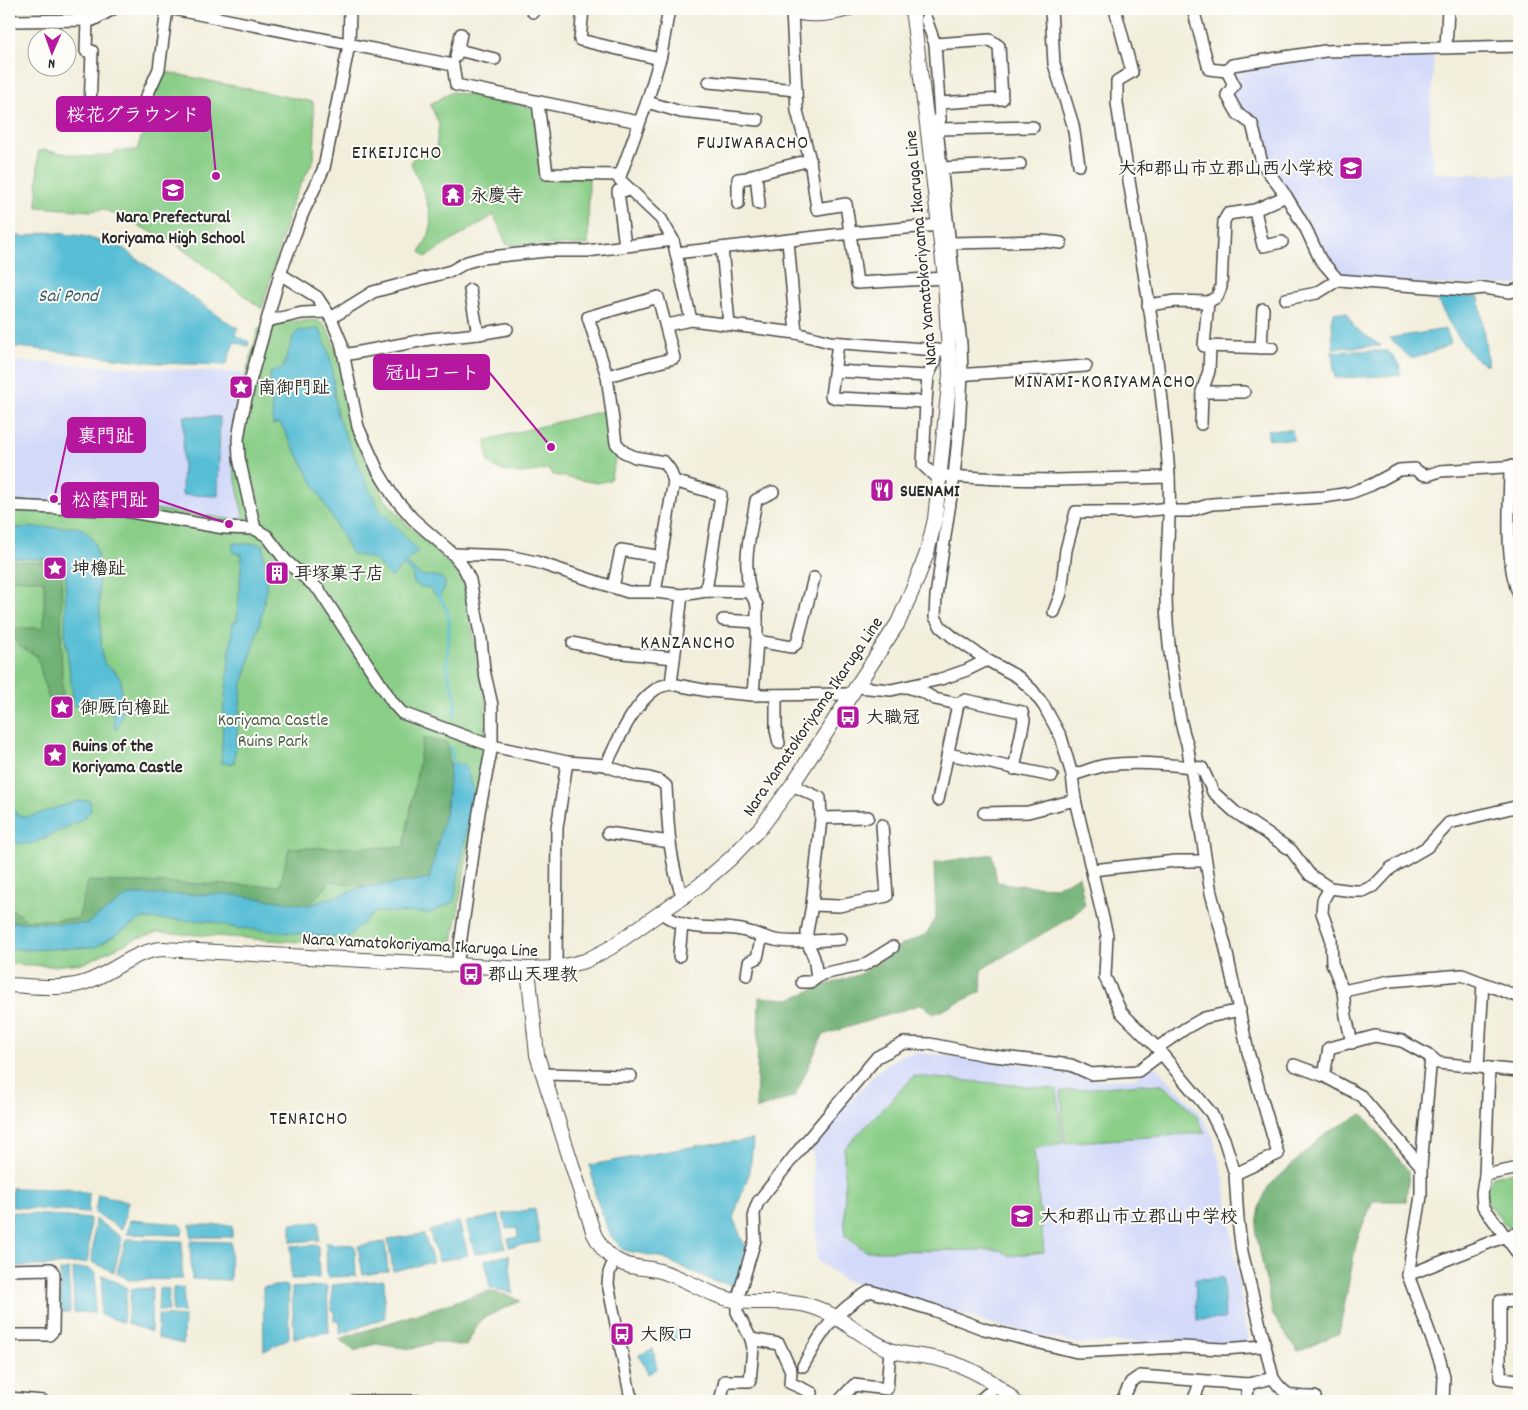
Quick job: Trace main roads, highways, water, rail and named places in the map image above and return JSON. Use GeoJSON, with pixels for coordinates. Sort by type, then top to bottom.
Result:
{"type":"FeatureCollection","features":[{"type":"Feature","properties":{"kind":"main road"},"geometry":{"type":"LineString","coordinates":[[790,10],[805,14],[832,14],[848,9]]}},
{"type":"Feature","properties":{"kind":"main road","name":"Nara Yamatokoriyama Ikaruga Line"},"geometry":{"type":"LineString","coordinates":[[9,985],[73,986],[96,978],[148,952],[163,949],[528,970],[556,968],[594,957],[662,913],[730,859],[762,826],[792,785],[898,622],[927,553],[945,477],[956,375],[943,350],[944,278],[939,225],[935,124],[912,9]]}},
{"type":"Feature","properties":{"kind":"main road"},"geometry":{"type":"LineString","coordinates":[[528,970],[537,1056],[594,1234],[602,1249],[614,1260],[626,1266],[657,1270],[737,1301],[782,1302],[808,1305],[835,1317],[890,1350],[942,1360],[968,1369],[996,1386],[1014,1401]]}},
{"type":"Feature","properties":{"kind":"water","name":"Sai Pond"},"geometry":{"type":"Polygon","coordinates":[[[46,232],[83,236],[123,248],[233,326],[238,327],[235,335],[249,342],[248,346],[234,342],[226,365],[159,363],[9,346],[9,234],[24,237],[46,232]]]}},
{"type":"Feature","properties":{"kind":"water"},"geometry":{"type":"Polygon","coordinates":[[[1437,296],[1479,297],[1488,365],[1477,360],[1466,348],[1447,319],[1437,296]]]}},
{"type":"Feature","properties":{"kind":"water"},"geometry":{"type":"Polygon","coordinates":[[[1334,312],[1347,313],[1354,327],[1381,346],[1333,348],[1332,321],[1334,312]]]}},
{"type":"Feature","properties":{"kind":"water"},"geometry":{"type":"Polygon","coordinates":[[[318,329],[328,350],[332,367],[337,415],[368,487],[380,510],[418,551],[406,562],[419,574],[444,580],[444,589],[437,597],[429,588],[421,587],[414,583],[412,573],[403,565],[391,578],[374,559],[352,554],[280,423],[273,425],[270,373],[283,368],[294,335],[298,331],[318,329]]]}},
{"type":"Feature","properties":{"kind":"water"},"geometry":{"type":"Polygon","coordinates":[[[1446,329],[1451,343],[1421,356],[1410,358],[1390,338],[1446,329]]]}},
{"type":"Feature","properties":{"kind":"water"},"geometry":{"type":"Polygon","coordinates":[[[1388,351],[1400,365],[1401,375],[1335,378],[1332,352],[1388,351]]]}},
{"type":"Feature","properties":{"kind":"water"},"geometry":{"type":"Polygon","coordinates":[[[184,416],[220,417],[218,496],[182,495],[184,416]]]}},
{"type":"Feature","properties":{"kind":"water"},"geometry":{"type":"Polygon","coordinates":[[[1268,430],[1292,430],[1294,440],[1268,439],[1268,430]]]}},
{"type":"Feature","properties":{"kind":"water"},"geometry":{"type":"Polygon","coordinates":[[[77,527],[91,537],[97,553],[102,656],[105,665],[114,670],[121,679],[122,716],[117,729],[115,729],[113,714],[106,708],[74,705],[65,635],[66,560],[9,558],[9,528],[77,527]]]}},
{"type":"Feature","properties":{"kind":"water"},"geometry":{"type":"Polygon","coordinates":[[[233,543],[264,544],[263,559],[267,559],[266,593],[259,627],[242,685],[234,763],[221,763],[224,706],[233,622],[237,621],[242,554],[233,553],[233,543]]]}},
{"type":"Feature","properties":{"kind":"water"},"geometry":{"type":"Polygon","coordinates":[[[450,763],[465,765],[474,790],[454,902],[430,913],[375,912],[347,938],[236,928],[209,921],[142,919],[96,947],[28,950],[9,948],[9,922],[86,924],[129,895],[227,894],[309,905],[365,887],[429,879],[447,806],[450,763]]]}},
{"type":"Feature","properties":{"kind":"water"},"geometry":{"type":"Polygon","coordinates":[[[90,800],[91,811],[80,821],[29,844],[22,844],[9,839],[9,802],[16,813],[28,817],[78,801],[90,800]]]}},
{"type":"Feature","properties":{"kind":"water"},"geometry":{"type":"Polygon","coordinates":[[[753,1140],[750,1171],[733,1218],[746,1249],[735,1286],[711,1280],[660,1257],[623,1250],[611,1236],[595,1193],[590,1165],[702,1145],[753,1140]]]}},
{"type":"Feature","properties":{"kind":"water"},"geometry":{"type":"Polygon","coordinates":[[[12,1188],[65,1189],[89,1193],[88,1213],[12,1207],[12,1188]]]}},
{"type":"Feature","properties":{"kind":"water"},"geometry":{"type":"Polygon","coordinates":[[[98,1194],[128,1202],[122,1229],[95,1213],[98,1194]]]}},
{"type":"Feature","properties":{"kind":"water"},"geometry":{"type":"Polygon","coordinates":[[[535,1209],[540,1242],[509,1247],[508,1239],[518,1237],[517,1228],[506,1229],[503,1214],[535,1209]]]}},
{"type":"Feature","properties":{"kind":"water"},"geometry":{"type":"Polygon","coordinates":[[[11,1212],[90,1219],[88,1262],[44,1266],[12,1266],[12,1258],[10,1257],[11,1212]]]}},
{"type":"Feature","properties":{"kind":"water"},"geometry":{"type":"Polygon","coordinates":[[[499,1215],[505,1248],[475,1254],[466,1222],[499,1215]]]}},
{"type":"Feature","properties":{"kind":"water"},"geometry":{"type":"Polygon","coordinates":[[[95,1219],[122,1238],[114,1272],[92,1262],[95,1219]]]}},
{"type":"Feature","properties":{"kind":"water"},"geometry":{"type":"Polygon","coordinates":[[[130,1220],[181,1225],[183,1228],[182,1235],[127,1234],[130,1220]]]}},
{"type":"Feature","properties":{"kind":"water"},"geometry":{"type":"Polygon","coordinates":[[[319,1222],[319,1240],[291,1242],[291,1224],[319,1222]]]}},
{"type":"Feature","properties":{"kind":"water"},"geometry":{"type":"Polygon","coordinates":[[[459,1222],[468,1255],[439,1261],[429,1231],[459,1222]]]}},
{"type":"Feature","properties":{"kind":"water"},"geometry":{"type":"Polygon","coordinates":[[[190,1225],[232,1225],[232,1237],[191,1237],[190,1225]]]}},
{"type":"Feature","properties":{"kind":"water"},"geometry":{"type":"Polygon","coordinates":[[[424,1234],[433,1262],[393,1271],[388,1239],[424,1234]]]}},
{"type":"Feature","properties":{"kind":"water"},"geometry":{"type":"Polygon","coordinates":[[[126,1239],[182,1241],[182,1279],[129,1280],[117,1273],[126,1239]]]}},
{"type":"Feature","properties":{"kind":"water"},"geometry":{"type":"Polygon","coordinates":[[[191,1241],[231,1242],[230,1280],[192,1279],[191,1241]]]}},
{"type":"Feature","properties":{"kind":"water"},"geometry":{"type":"Polygon","coordinates":[[[385,1242],[388,1271],[363,1275],[358,1246],[385,1242]]]}},
{"type":"Feature","properties":{"kind":"water"},"geometry":{"type":"Polygon","coordinates":[[[326,1243],[353,1245],[355,1247],[356,1276],[327,1277],[326,1243]]]}},
{"type":"Feature","properties":{"kind":"water"},"geometry":{"type":"Polygon","coordinates":[[[318,1245],[319,1278],[291,1279],[291,1246],[318,1245]]]}},
{"type":"Feature","properties":{"kind":"water"},"geometry":{"type":"Polygon","coordinates":[[[509,1255],[513,1293],[490,1288],[485,1260],[509,1255]]]}},
{"type":"Feature","properties":{"kind":"water"},"geometry":{"type":"Polygon","coordinates":[[[86,1268],[96,1273],[94,1313],[74,1312],[73,1269],[86,1268]]]}},
{"type":"Feature","properties":{"kind":"water"},"geometry":{"type":"Polygon","coordinates":[[[69,1269],[70,1312],[61,1312],[60,1271],[69,1269]]]}},
{"type":"Feature","properties":{"kind":"water"},"geometry":{"type":"Polygon","coordinates":[[[103,1275],[127,1288],[123,1322],[100,1315],[103,1275]]]}},
{"type":"Feature","properties":{"kind":"water"},"geometry":{"type":"Polygon","coordinates":[[[1223,1278],[1225,1319],[1197,1320],[1195,1279],[1223,1278]]]}},
{"type":"Feature","properties":{"kind":"water"},"geometry":{"type":"Polygon","coordinates":[[[384,1280],[385,1318],[340,1334],[340,1322],[334,1321],[334,1312],[332,1311],[332,1285],[384,1280]]]}},
{"type":"Feature","properties":{"kind":"water"},"geometry":{"type":"Polygon","coordinates":[[[288,1286],[289,1338],[264,1351],[263,1287],[288,1286]]]}},
{"type":"Feature","properties":{"kind":"water"},"geometry":{"type":"Polygon","coordinates":[[[327,1286],[329,1332],[294,1338],[292,1288],[327,1286]]]}},
{"type":"Feature","properties":{"kind":"water"},"geometry":{"type":"Polygon","coordinates":[[[152,1288],[151,1332],[127,1323],[131,1289],[152,1288]]]}},
{"type":"Feature","properties":{"kind":"water"},"geometry":{"type":"Polygon","coordinates":[[[159,1288],[169,1289],[168,1311],[158,1311],[159,1288]]]}},
{"type":"Feature","properties":{"kind":"water"},"geometry":{"type":"Polygon","coordinates":[[[173,1288],[184,1288],[183,1313],[172,1312],[173,1288]]]}},
{"type":"Feature","properties":{"kind":"water"},"geometry":{"type":"Polygon","coordinates":[[[158,1315],[184,1317],[183,1344],[158,1338],[158,1315]]]}},
{"type":"Feature","properties":{"kind":"water"},"geometry":{"type":"Polygon","coordinates":[[[664,1328],[683,1329],[684,1339],[667,1340],[664,1328]]]}},
{"type":"Feature","properties":{"kind":"water"},"geometry":{"type":"Polygon","coordinates":[[[653,1349],[657,1369],[648,1374],[639,1355],[653,1349]]]}},
{"type":"Feature","properties":{"kind":"waterway"},"geometry":{"type":"LineString","coordinates":[[439,596],[447,610],[449,621],[447,670],[456,699],[454,715]]}},
{"type":"Feature","properties":{"kind":"waterway"},"geometry":{"type":"LineString","coordinates":[[450,747],[454,763]]}},
{"type":"Feature","properties":{"kind":"place","name":"大和郡山市立郡山西小学校"},"geometry":{"type":"Point","coordinates":[1351,168]}},
{"type":"Feature","properties":{"kind":"place","name":"桜花グラウンド"},"geometry":{"type":"Point","coordinates":[216,176]}},
{"type":"Feature","properties":{"kind":"place","name":"Nara Prefectural Koriyama High School"},"geometry":{"type":"Point","coordinates":[173,190]}},
{"type":"Feature","properties":{"kind":"place","name":"永慶寺"},"geometry":{"type":"Point","coordinates":[453,195]}},
{"type":"Feature","properties":{"kind":"place","name":"南御門趾"},"geometry":{"type":"Point","coordinates":[241,387]}},
{"type":"Feature","properties":{"kind":"place","name":"冠山コート"},"geometry":{"type":"Point","coordinates":[551,447]}},
{"type":"Feature","properties":{"kind":"place","name":"SUENAMI"},"geometry":{"type":"Point","coordinates":[882,490]}},
{"type":"Feature","properties":{"kind":"place","name":"裏門趾"},"geometry":{"type":"Point","coordinates":[54,499]}},
{"type":"Feature","properties":{"kind":"place","name":"松蔭門趾"},"geometry":{"type":"Point","coordinates":[229,524]}},
{"type":"Feature","properties":{"kind":"place","name":"坤櫓趾"},"geometry":{"type":"Point","coordinates":[55,568]}},
{"type":"Feature","properties":{"kind":"place","name":"耳塚菓子店"},"geometry":{"type":"Point","coordinates":[277,573]}},
{"type":"Feature","properties":{"kind":"place","name":"御厩向櫓趾"},"geometry":{"type":"Point","coordinates":[62,707]}},
{"type":"Feature","properties":{"kind":"place","name":"大職冠"},"geometry":{"type":"Point","coordinates":[848,717]}},
{"type":"Feature","properties":{"kind":"place","name":"Ruins of the Koriyama Castle"},"geometry":{"type":"Point","coordinates":[55,755]}},
{"type":"Feature","properties":{"kind":"place","name":"郡山天理教"},"geometry":{"type":"Point","coordinates":[471,974]}},
{"type":"Feature","properties":{"kind":"place","name":"大和郡山市立郡山中学校"},"geometry":{"type":"Point","coordinates":[1022,1216]}},
{"type":"Feature","properties":{"kind":"place","name":"大阪口"},"geometry":{"type":"Point","coordinates":[622,1334]}},
{"type":"Feature","properties":{"kind":"district","name":"FUJIWARACHO"},"geometry":{"type":"Point","coordinates":[753,141]}},
{"type":"Feature","properties":{"kind":"district","name":"EIKEIJICHO"},"geometry":{"type":"Point","coordinates":[397,151]}},
{"type":"Feature","properties":{"kind":"district","name":"MINAMI-KORIYAMACHO"},"geometry":{"type":"Point","coordinates":[1105,380]}},
{"type":"Feature","properties":{"kind":"district","name":"KANZANCHO"},"geometry":{"type":"Point","coordinates":[688,641]}},
{"type":"Feature","properties":{"kind":"district","name":"TENRICHO"},"geometry":{"type":"Point","coordinates":[309,1117]}},
{"type":"Feature","properties":{"kind":"park label","name":"Koriyama Castle Ruins Park"},"geometry":{"type":"Point","coordinates":[273,730]}}]}
